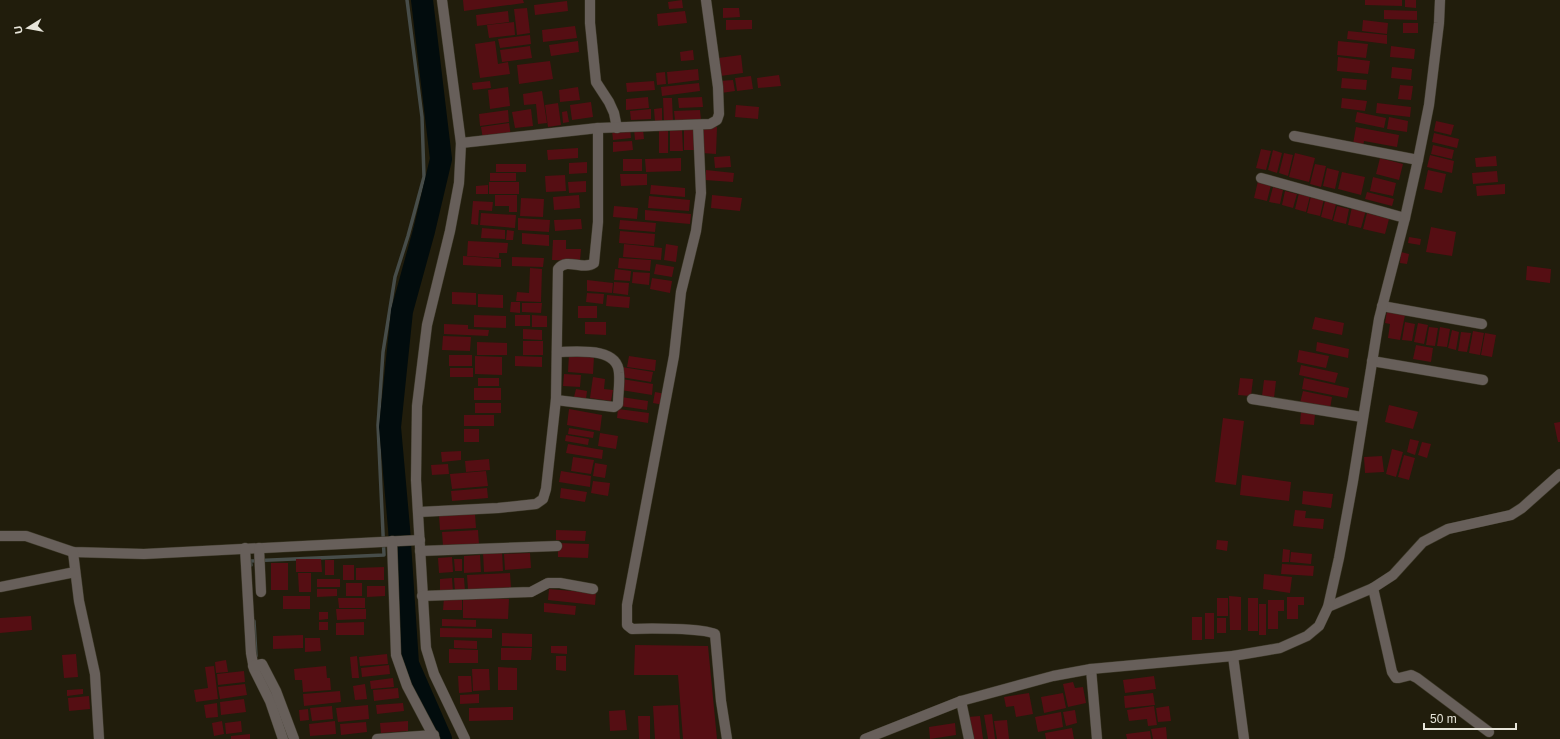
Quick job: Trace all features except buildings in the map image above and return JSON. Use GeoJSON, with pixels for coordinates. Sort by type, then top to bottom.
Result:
{"type":"FeatureCollection","features":[{"type":"Feature","properties":{"kind":"street"},"geometry":{"type":"LineString","coordinates":[[442,0],[461,143],[459,182],[450,231],[428,325],[417,406],[416,480],[419,512],[418,544],[426,648],[434,674],[465,739]]}},
{"type":"Feature","properties":{"kind":"street"},"geometry":{"type":"LineString","coordinates":[[590,0],[590,23],[596,82],[609,102],[614,113],[617,128]]}},
{"type":"Feature","properties":{"kind":"street"},"geometry":{"type":"LineString","coordinates":[[461,143],[598,128],[710,124],[717,120],[719,114],[718,87],[706,0]]}},
{"type":"Feature","properties":{"kind":"street"},"geometry":{"type":"LineString","coordinates":[[865,739],[961,701],[1053,676],[1091,669],[1233,656],[1280,648],[1307,636],[1319,626],[1328,607],[1353,481],[1378,319],[1405,218],[1429,106],[1439,23],[1440,0]]}},
{"type":"Feature","properties":{"kind":"street"},"geometry":{"type":"LineString","coordinates":[[698,125],[701,193],[696,231],[681,292],[674,356],[633,571],[626,616],[627,625],[632,629],[703,631],[715,634],[726,739]]}},
{"type":"Feature","properties":{"kind":"street"},"geometry":{"type":"LineString","coordinates":[[419,512],[498,508],[536,504],[543,499],[546,490],[556,400],[558,269],[564,264],[586,266],[594,263],[598,222],[598,128]]}},
{"type":"Feature","properties":{"kind":"street"},"geometry":{"type":"LineString","coordinates":[[1294,136],[1418,160]]}},
{"type":"Feature","properties":{"kind":"street"},"geometry":{"type":"LineString","coordinates":[[1261,178],[1405,218]]}},
{"type":"Feature","properties":{"kind":"street"},"geometry":{"type":"LineString","coordinates":[[1382,306],[1482,324]]}},
{"type":"Feature","properties":{"kind":"street"},"geometry":{"type":"LineString","coordinates":[[556,400],[614,406],[618,404],[620,371],[613,360],[601,353],[557,352]]}},
{"type":"Feature","properties":{"kind":"street"},"geometry":{"type":"LineString","coordinates":[[1372,361],[1484,380]]}},
{"type":"Feature","properties":{"kind":"street"},"geometry":{"type":"LineString","coordinates":[[1252,400],[1362,417]]}},
{"type":"Feature","properties":{"kind":"street"},"geometry":{"type":"LineString","coordinates":[[1328,607],[1373,588],[1392,575],[1423,542],[1448,529],[1510,515],[1522,508],[1560,474]]}},
{"type":"Feature","properties":{"kind":"street"},"geometry":{"type":"LineString","coordinates":[[0,536],[26,536],[73,552],[246,557],[259,553],[388,541],[418,544],[557,546]]}},
{"type":"Feature","properties":{"kind":"street"},"geometry":{"type":"LineString","coordinates":[[377,739],[434,737],[407,686],[396,655],[388,541]]}},
{"type":"Feature","properties":{"kind":"street"},"geometry":{"type":"LineString","coordinates":[[73,552],[79,601],[95,674],[99,739]]}},
{"type":"Feature","properties":{"kind":"street"},"geometry":{"type":"LineString","coordinates":[[259,553],[261,592]]}},
{"type":"Feature","properties":{"kind":"street"},"geometry":{"type":"LineString","coordinates":[[246,557],[251,653],[283,739]]}},
{"type":"Feature","properties":{"kind":"street"},"geometry":{"type":"LineString","coordinates":[[0,587],[75,572]]}},
{"type":"Feature","properties":{"kind":"street"},"geometry":{"type":"LineString","coordinates":[[422,596],[531,592],[548,583],[560,583],[593,589]]}},
{"type":"Feature","properties":{"kind":"street"},"geometry":{"type":"LineString","coordinates":[[1373,588],[1392,672],[1396,678],[1411,675],[1417,678],[1490,732]]}},
{"type":"Feature","properties":{"kind":"street"},"geometry":{"type":"LineString","coordinates":[[1233,656],[1244,739]]}},
{"type":"Feature","properties":{"kind":"street"},"geometry":{"type":"LineString","coordinates":[[256,665],[262,664],[276,691],[294,739]]}},
{"type":"Feature","properties":{"kind":"street"},"geometry":{"type":"LineString","coordinates":[[1091,669],[1097,739]]}},
{"type":"Feature","properties":{"kind":"street"},"geometry":{"type":"LineString","coordinates":[[961,701],[969,739]]}},
{"type":"Feature","properties":{"kind":"waterway"},"geometry":{"type":"LineString","coordinates":[[251,565],[250,561],[384,555],[378,425],[383,352],[395,277],[424,177],[422,117],[407,0]]}},
{"type":"Feature","properties":{"kind":"waterway"},"geometry":{"type":"LineString","coordinates":[[422,0],[441,159],[424,231],[402,311],[390,427],[399,528],[408,664],[441,739]]}},
{"type":"Feature","properties":{"kind":"waterway"},"geometry":{"type":"LineString","coordinates":[[254,621],[256,656]]}}]}
